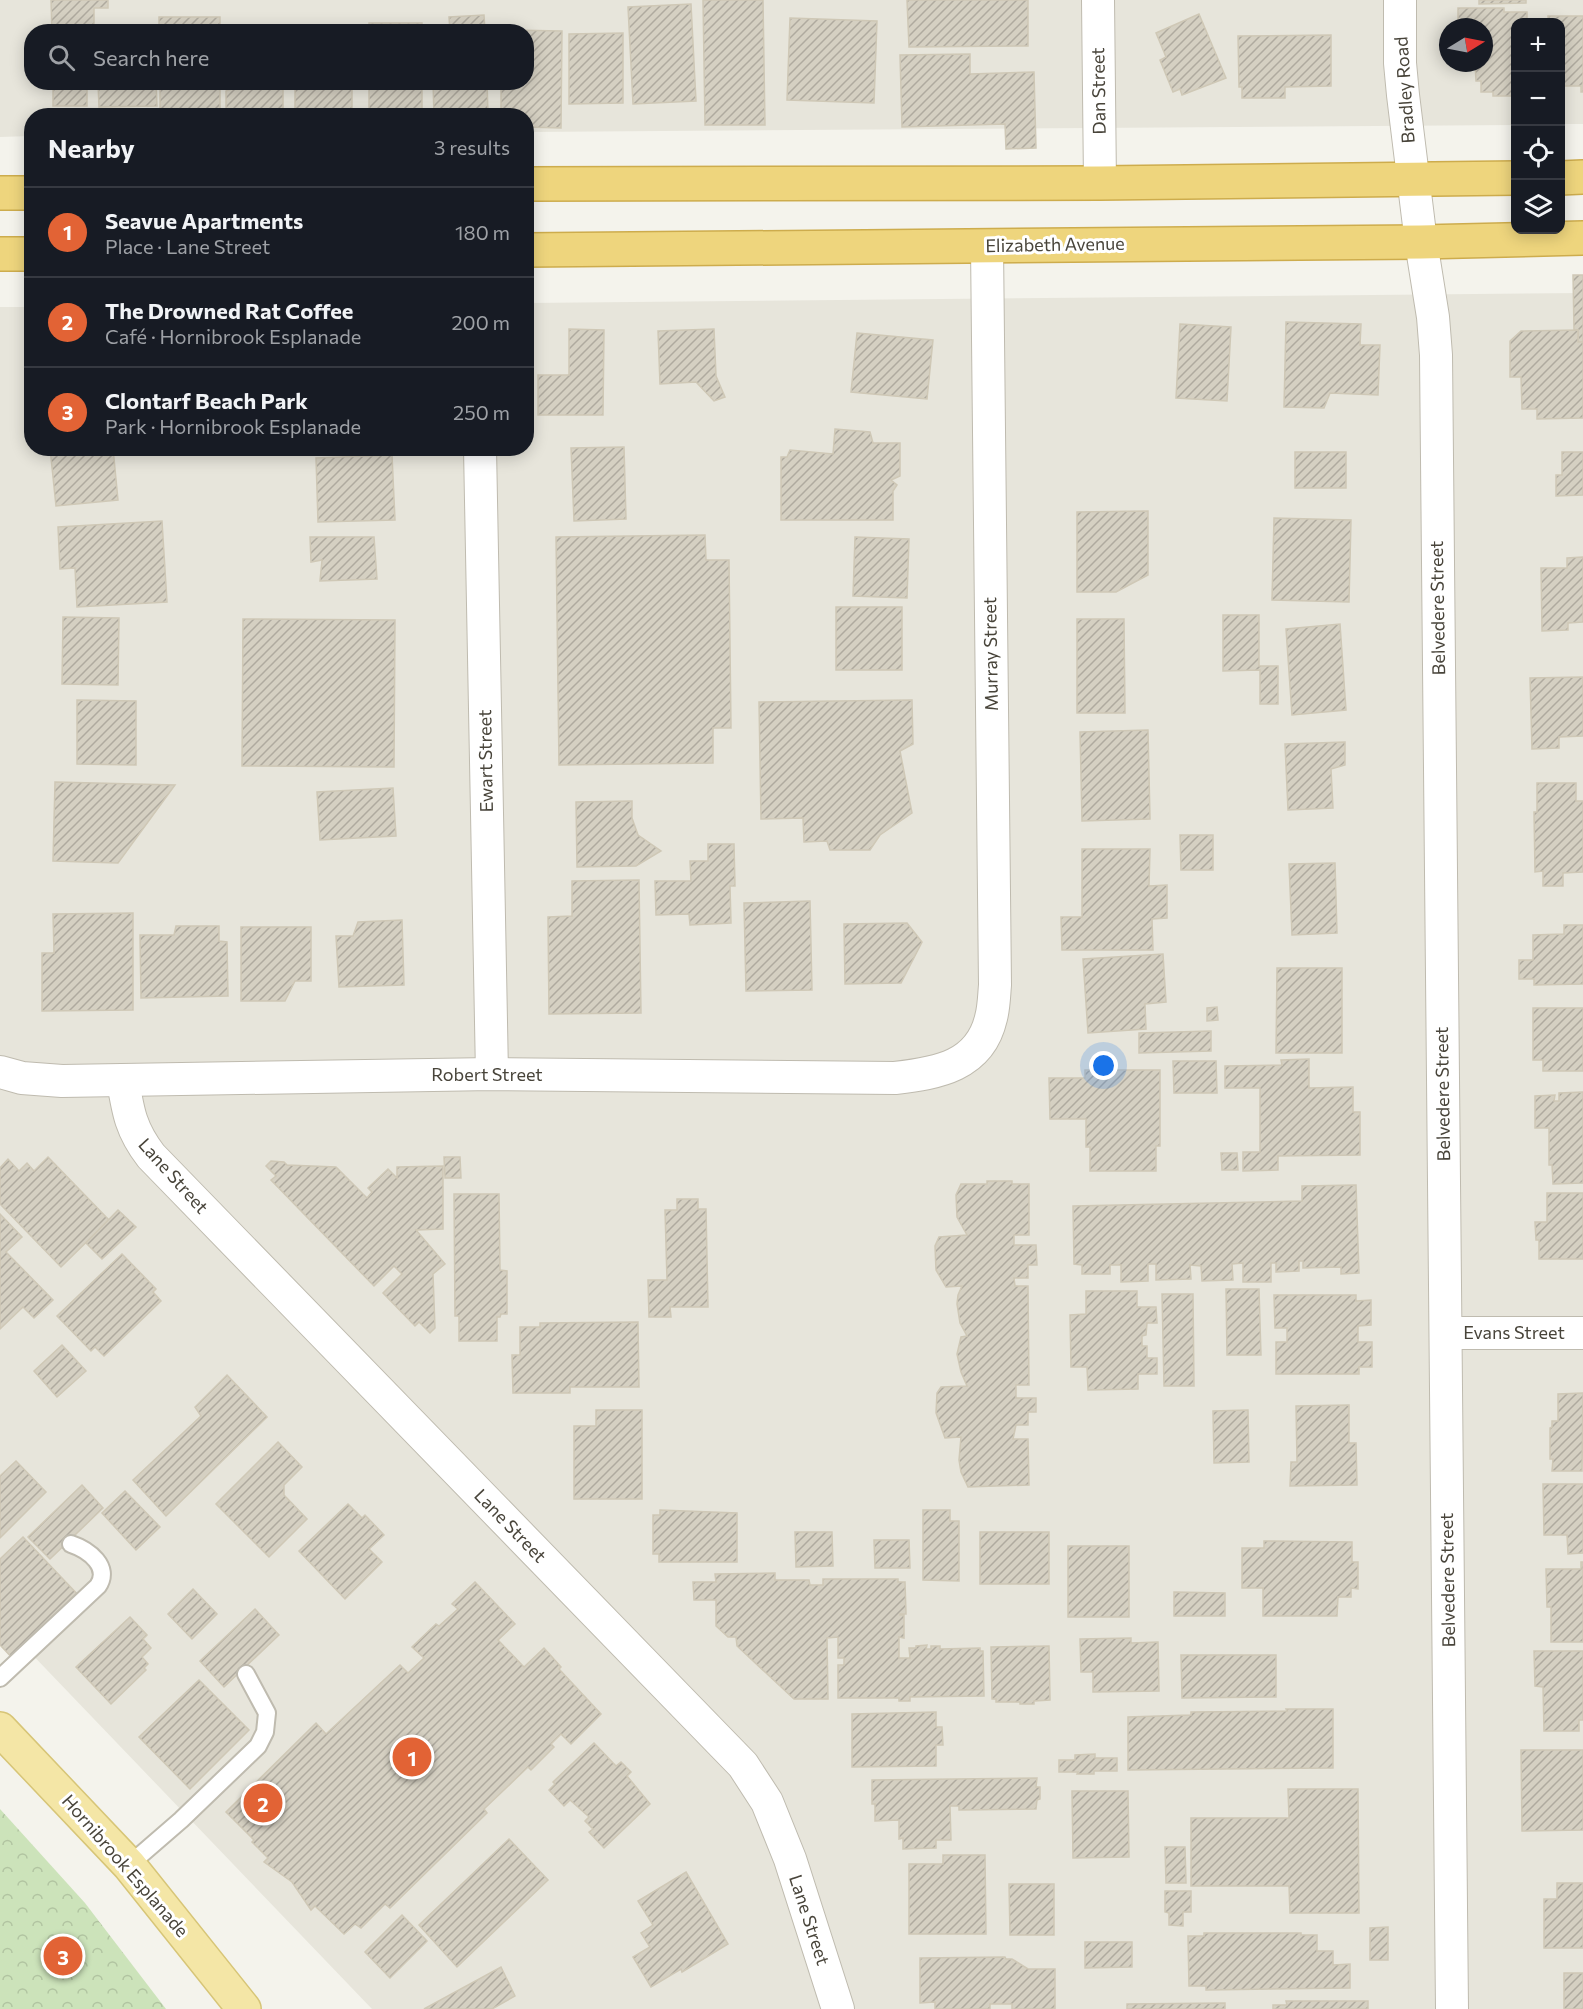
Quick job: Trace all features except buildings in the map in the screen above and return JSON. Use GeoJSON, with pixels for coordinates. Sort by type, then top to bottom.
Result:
{"type":"FeatureCollection","features":[{"type":"Feature","properties":{"kind":"highway"},"geometry":{"type":"LineString","coordinates":[[1565,178],[1583,177]]}},
{"type":"Feature","properties":{"kind":"highway"},"geometry":{"type":"LineString","coordinates":[[534,184],[1100,183],[1511,178]]}},
{"type":"Feature","properties":{"kind":"highway"},"geometry":{"type":"LineString","coordinates":[[0,193],[24,193]]}},
{"type":"Feature","properties":{"kind":"highway","name":"Elizabeth Avenue"},"geometry":{"type":"LineString","coordinates":[[534,250],[1421,242],[1583,238]]}},
{"type":"Feature","properties":{"kind":"highway"},"geometry":{"type":"LineString","coordinates":[[0,254],[24,254]]}},
{"type":"Feature","properties":{"kind":"main road","name":"Hornibrook Esplanade"},"geometry":{"type":"LineString","coordinates":[[0,1729],[129,1865],[244,2009]]}},
{"type":"Feature","properties":{"kind":"street","name":"Dan Street"},"geometry":{"type":"LineString","coordinates":[[1098,0],[1100,183]]}},
{"type":"Feature","properties":{"kind":"street","name":"Bradley Road"},"geometry":{"type":"LineString","coordinates":[[1400,0],[1400,63],[1414,180]]}},
{"type":"Feature","properties":{"kind":"street","name":"Belvedere Street"},"geometry":{"type":"LineString","coordinates":[[1414,180],[1436,354],[1452,2009]]}},
{"type":"Feature","properties":{"kind":"street","name":"Murray Street"},"geometry":{"type":"LineString","coordinates":[[971,1056],[983,1041],[991,1018],[995,985],[987,246]]}},
{"type":"Feature","properties":{"kind":"street","name":"Ewart Street"},"geometry":{"type":"LineString","coordinates":[[480,456],[492,1074]]}},
{"type":"Feature","properties":{"kind":"street","name":"Robert Street"},"geometry":{"type":"LineString","coordinates":[[0,1072],[22,1078],[62,1081],[492,1074],[896,1078],[923,1075],[971,1056]]}},
{"type":"Feature","properties":{"kind":"street","name":"Lane Street"},"geometry":{"type":"LineString","coordinates":[[123,1081],[132,1125],[139,1140],[151,1156],[743,1765],[767,1802],[786,1850],[838,2009]]}},
{"type":"Feature","properties":{"kind":"street","name":"Evans Street"},"geometry":{"type":"LineString","coordinates":[[1446,1333],[1583,1333]]}},
{"type":"Feature","properties":{"kind":"lane"},"geometry":{"type":"LineString","coordinates":[[0,1678],[102,1580],[103,1573],[99,1562],[78,1546],[71,1544]]}},
{"type":"Feature","properties":{"kind":"lane"},"geometry":{"type":"LineString","coordinates":[[129,1865],[181,1820],[258,1746],[264,1732],[267,1713],[246,1674]]}},
{"type":"Feature","properties":{"kind":"shaded area"},"geometry":{"type":"Polygon","coordinates":[[[0,0],[1583,0],[1583,124],[1565,124],[1565,18],[1511,18],[1511,125],[534,132],[534,108],[24,108],[24,136],[0,137],[0,0]]]}},
{"type":"Feature","properties":{"kind":"shaded area"},"geometry":{"type":"Polygon","coordinates":[[[1583,293],[1583,2009],[372,2009],[0,1621],[0,307],[24,307],[24,456],[534,456],[534,303],[1583,293]]]}},
{"type":"Feature","properties":{"kind":"green space"},"geometry":{"type":"Polygon","coordinates":[[[0,1809],[85,1903],[166,2009],[0,2009],[0,1809]]]}},
{"type":"Feature","properties":{"kind":"place","name":"Seavue Apartments"},"geometry":{"type":"Point","coordinates":[412,1757]}},
{"type":"Feature","properties":{"kind":"place","name":"The Drowned Rat Coffee"},"geometry":{"type":"Point","coordinates":[263,1803]}},
{"type":"Feature","properties":{"kind":"place","name":"Clontarf Beach Park"},"geometry":{"type":"Point","coordinates":[63,1956]}}]}
